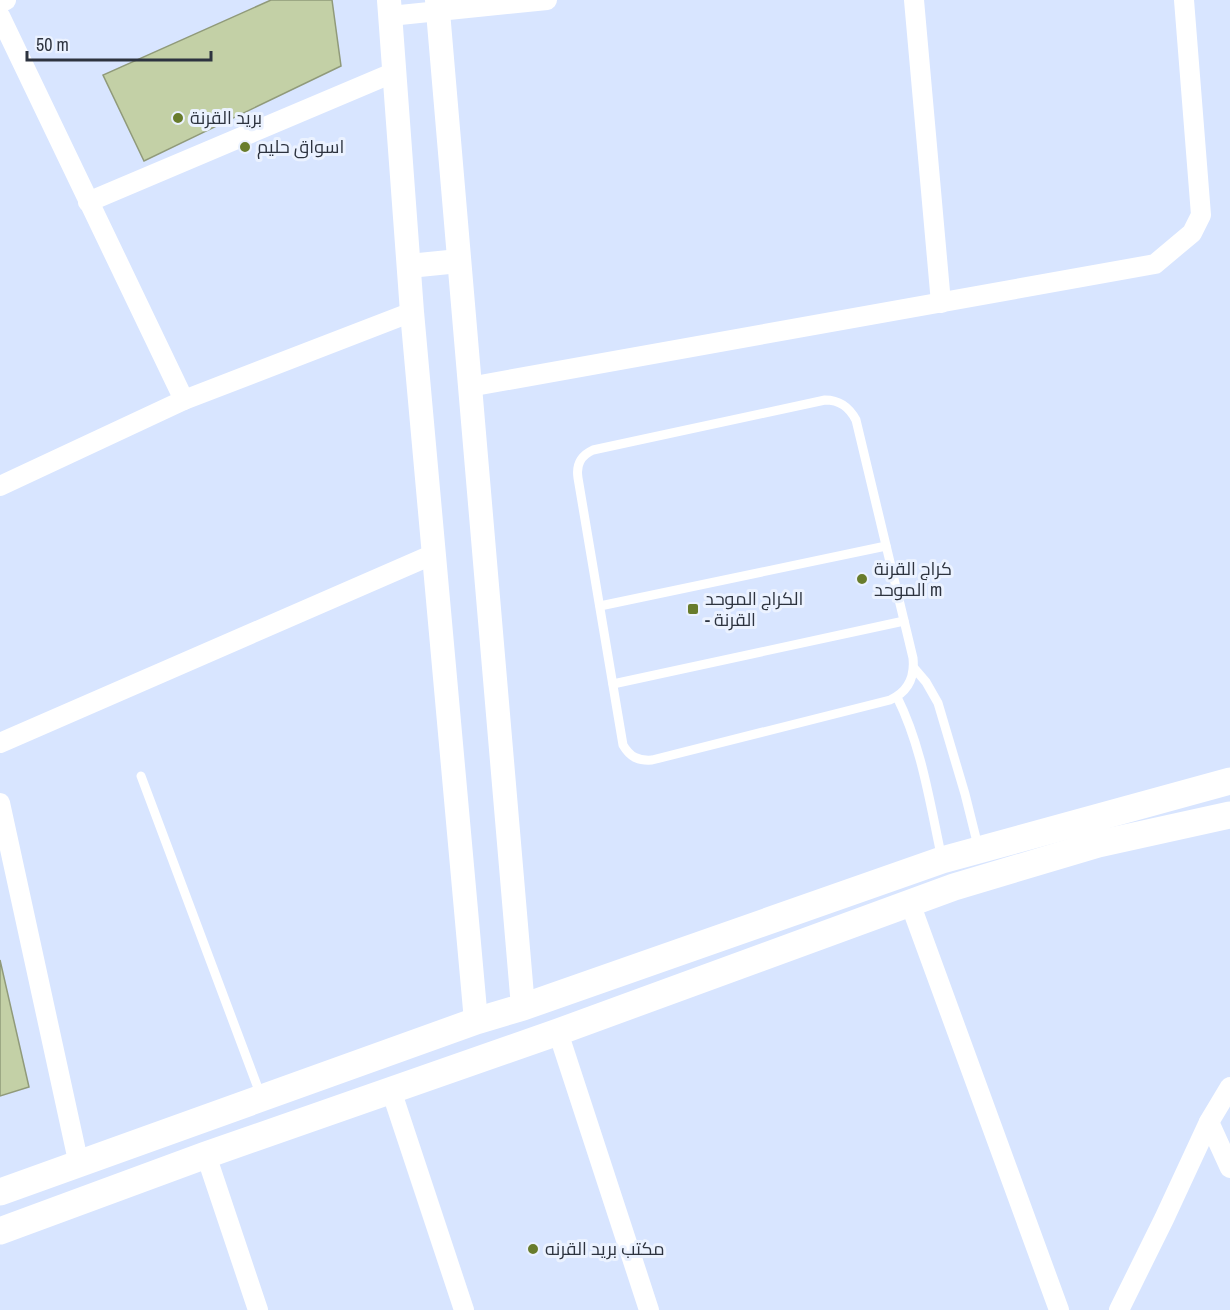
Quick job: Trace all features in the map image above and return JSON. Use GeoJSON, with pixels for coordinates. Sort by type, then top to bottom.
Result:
{"type":"FeatureCollection","features":[{"type":"Feature","properties":{"kind":"main road"},"geometry":{"type":"LineString","coordinates":[[0,1192],[476,1021],[523,1007],[942,860],[1230,781]]}},
{"type":"Feature","properties":{"kind":"main road"},"geometry":{"type":"LineString","coordinates":[[0,1231],[391,1089],[558,1032],[954,887],[1098,844],[1230,814]]}},
{"type":"Feature","properties":{"kind":"street"},"geometry":{"type":"LineString","coordinates":[[0,3],[6,0]]}},
{"type":"Feature","properties":{"kind":"street"},"geometry":{"type":"LineString","coordinates":[[476,1021],[412,312],[390,8],[547,0]]}},
{"type":"Feature","properties":{"kind":"street"},"geometry":{"type":"LineString","coordinates":[[914,0],[941,303]]}},
{"type":"Feature","properties":{"kind":"street"},"geometry":{"type":"LineString","coordinates":[[470,387],[1155,264],[1192,233],[1201,215],[1184,0]]}},
{"type":"Feature","properties":{"kind":"street"},"geometry":{"type":"LineString","coordinates":[[437,5],[523,1007]]}},
{"type":"Feature","properties":{"kind":"street"},"geometry":{"type":"LineString","coordinates":[[0,16],[184,400]]}},
{"type":"Feature","properties":{"kind":"street"},"geometry":{"type":"LineString","coordinates":[[88,202],[395,72]]}},
{"type":"Feature","properties":{"kind":"street"},"geometry":{"type":"LineString","coordinates":[[409,266],[459,261]]}},
{"type":"Feature","properties":{"kind":"street"},"geometry":{"type":"LineString","coordinates":[[0,486],[184,400],[412,312]]}},
{"type":"Feature","properties":{"kind":"street"},"geometry":{"type":"LineString","coordinates":[[0,743],[434,554]]}},
{"type":"Feature","properties":{"kind":"street"},"geometry":{"type":"LineString","coordinates":[[0,803],[79,1165]]}},
{"type":"Feature","properties":{"kind":"street"},"geometry":{"type":"LineString","coordinates":[[910,903],[1059,1310]]}},
{"type":"Feature","properties":{"kind":"street"},"geometry":{"type":"LineString","coordinates":[[558,1032],[649,1310]]}},
{"type":"Feature","properties":{"kind":"street"},"geometry":{"type":"LineString","coordinates":[[1119,1310],[1209,1122],[1230,1087]]}},
{"type":"Feature","properties":{"kind":"street"},"geometry":{"type":"LineString","coordinates":[[391,1089],[464,1310]]}},
{"type":"Feature","properties":{"kind":"street"},"geometry":{"type":"LineString","coordinates":[[1209,1122],[1230,1168]]}},
{"type":"Feature","properties":{"kind":"street"},"geometry":{"type":"LineString","coordinates":[[206,1155],[258,1310]]}},
{"type":"Feature","properties":{"kind":"lane"},"geometry":{"type":"LineString","coordinates":[[914,668],[909,684],[897,697],[645,761],[633,757],[623,745],[577,471],[578,464],[586,453],[825,400],[832,400],[847,407],[856,420],[914,668],[938,703],[979,849]]}},
{"type":"Feature","properties":{"kind":"lane"},"geometry":{"type":"LineString","coordinates":[[600,606],[886,546]]}},
{"type":"Feature","properties":{"kind":"lane"},"geometry":{"type":"LineString","coordinates":[[613,684],[904,621]]}},
{"type":"Feature","properties":{"kind":"lane"},"geometry":{"type":"LineString","coordinates":[[897,697],[916,743],[942,860]]}},
{"type":"Feature","properties":{"kind":"lane"},"geometry":{"type":"LineString","coordinates":[[141,777],[262,1099]]}},
{"type":"Feature","properties":{"kind":"building","name":"بريد القرنة"},"geometry":{"type":"Polygon","coordinates":[[[271,0],[332,0],[341,66],[144,161],[103,75],[271,0]]]}},
{"type":"Feature","properties":{"kind":"building"},"geometry":{"type":"Polygon","coordinates":[[[0,960],[29,1087],[0,1096],[0,960]]]}},
{"type":"Feature","properties":{"kind":"place","name":"بريد القرنة"},"geometry":{"type":"Point","coordinates":[178,118]}},
{"type":"Feature","properties":{"kind":"place","name":"اسواق حليم"},"geometry":{"type":"Point","coordinates":[245,147]}},
{"type":"Feature","properties":{"kind":"place","name":"كراج القرنة الموحد m"},"geometry":{"type":"Point","coordinates":[862,579]}},
{"type":"Feature","properties":{"kind":"place","name":"الكراج الموحد - القرنة"},"geometry":{"type":"Point","coordinates":[693,609]}},
{"type":"Feature","properties":{"kind":"place","name":"مكتب بريد القرنه"},"geometry":{"type":"Point","coordinates":[533,1249]}}]}
